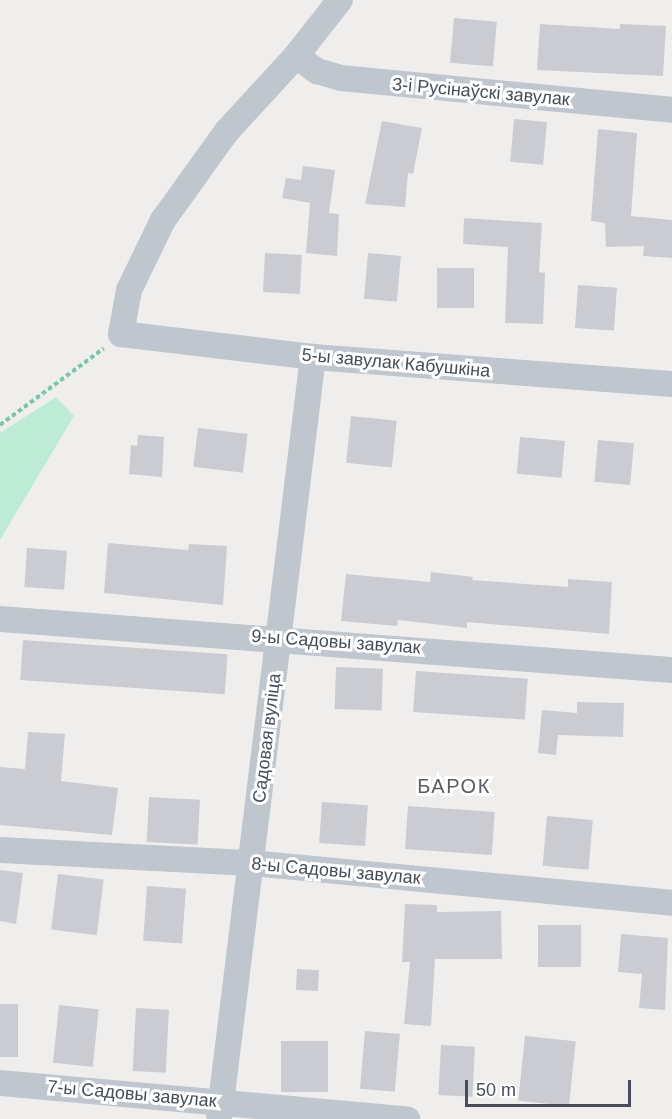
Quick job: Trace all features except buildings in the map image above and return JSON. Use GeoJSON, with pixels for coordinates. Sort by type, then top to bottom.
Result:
{"type":"FeatureCollection","features":[{"type":"Feature","properties":{"kind":"street"},"geometry":{"type":"LineString","coordinates":[[121,334],[129,290],[163,220],[227,131],[296,56],[340,0]]}},
{"type":"Feature","properties":{"kind":"street","name":"3-і Русінаўскі завулак"},"geometry":{"type":"LineString","coordinates":[[296,56],[317,71],[341,78],[672,110]]}},
{"type":"Feature","properties":{"kind":"street","name":"5-ы завулак Кабушкіна"},"geometry":{"type":"LineString","coordinates":[[121,334],[313,357],[672,384]]}},
{"type":"Feature","properties":{"kind":"street","name":"Садовая вуліца"},"geometry":{"type":"LineString","coordinates":[[219,1110],[280,638],[313,357]]}},
{"type":"Feature","properties":{"kind":"street","name":"9-ы Садовы завулак"},"geometry":{"type":"LineString","coordinates":[[0,619],[280,638],[672,670]]}},
{"type":"Feature","properties":{"kind":"street","name":"8-ы Садовы завулак"},"geometry":{"type":"LineString","coordinates":[[0,850],[251,863],[672,903]]}},
{"type":"Feature","properties":{"kind":"street","name":"7-ы Садовы завулак"},"geometry":{"type":"LineString","coordinates":[[0,1083],[219,1110],[406,1119]]}},
{"type":"Feature","properties":{"kind":"path"},"geometry":{"type":"LineString","coordinates":[[0,425],[121,334]]}},
{"type":"Feature","properties":{"kind":"green space"},"geometry":{"type":"Polygon","coordinates":[[[56,397],[74,416],[0,540],[0,433],[56,397]]]}},
{"type":"Feature","properties":{"kind":"district","name":"БАРОК"},"geometry":{"type":"Point","coordinates":[454,786]}}]}
